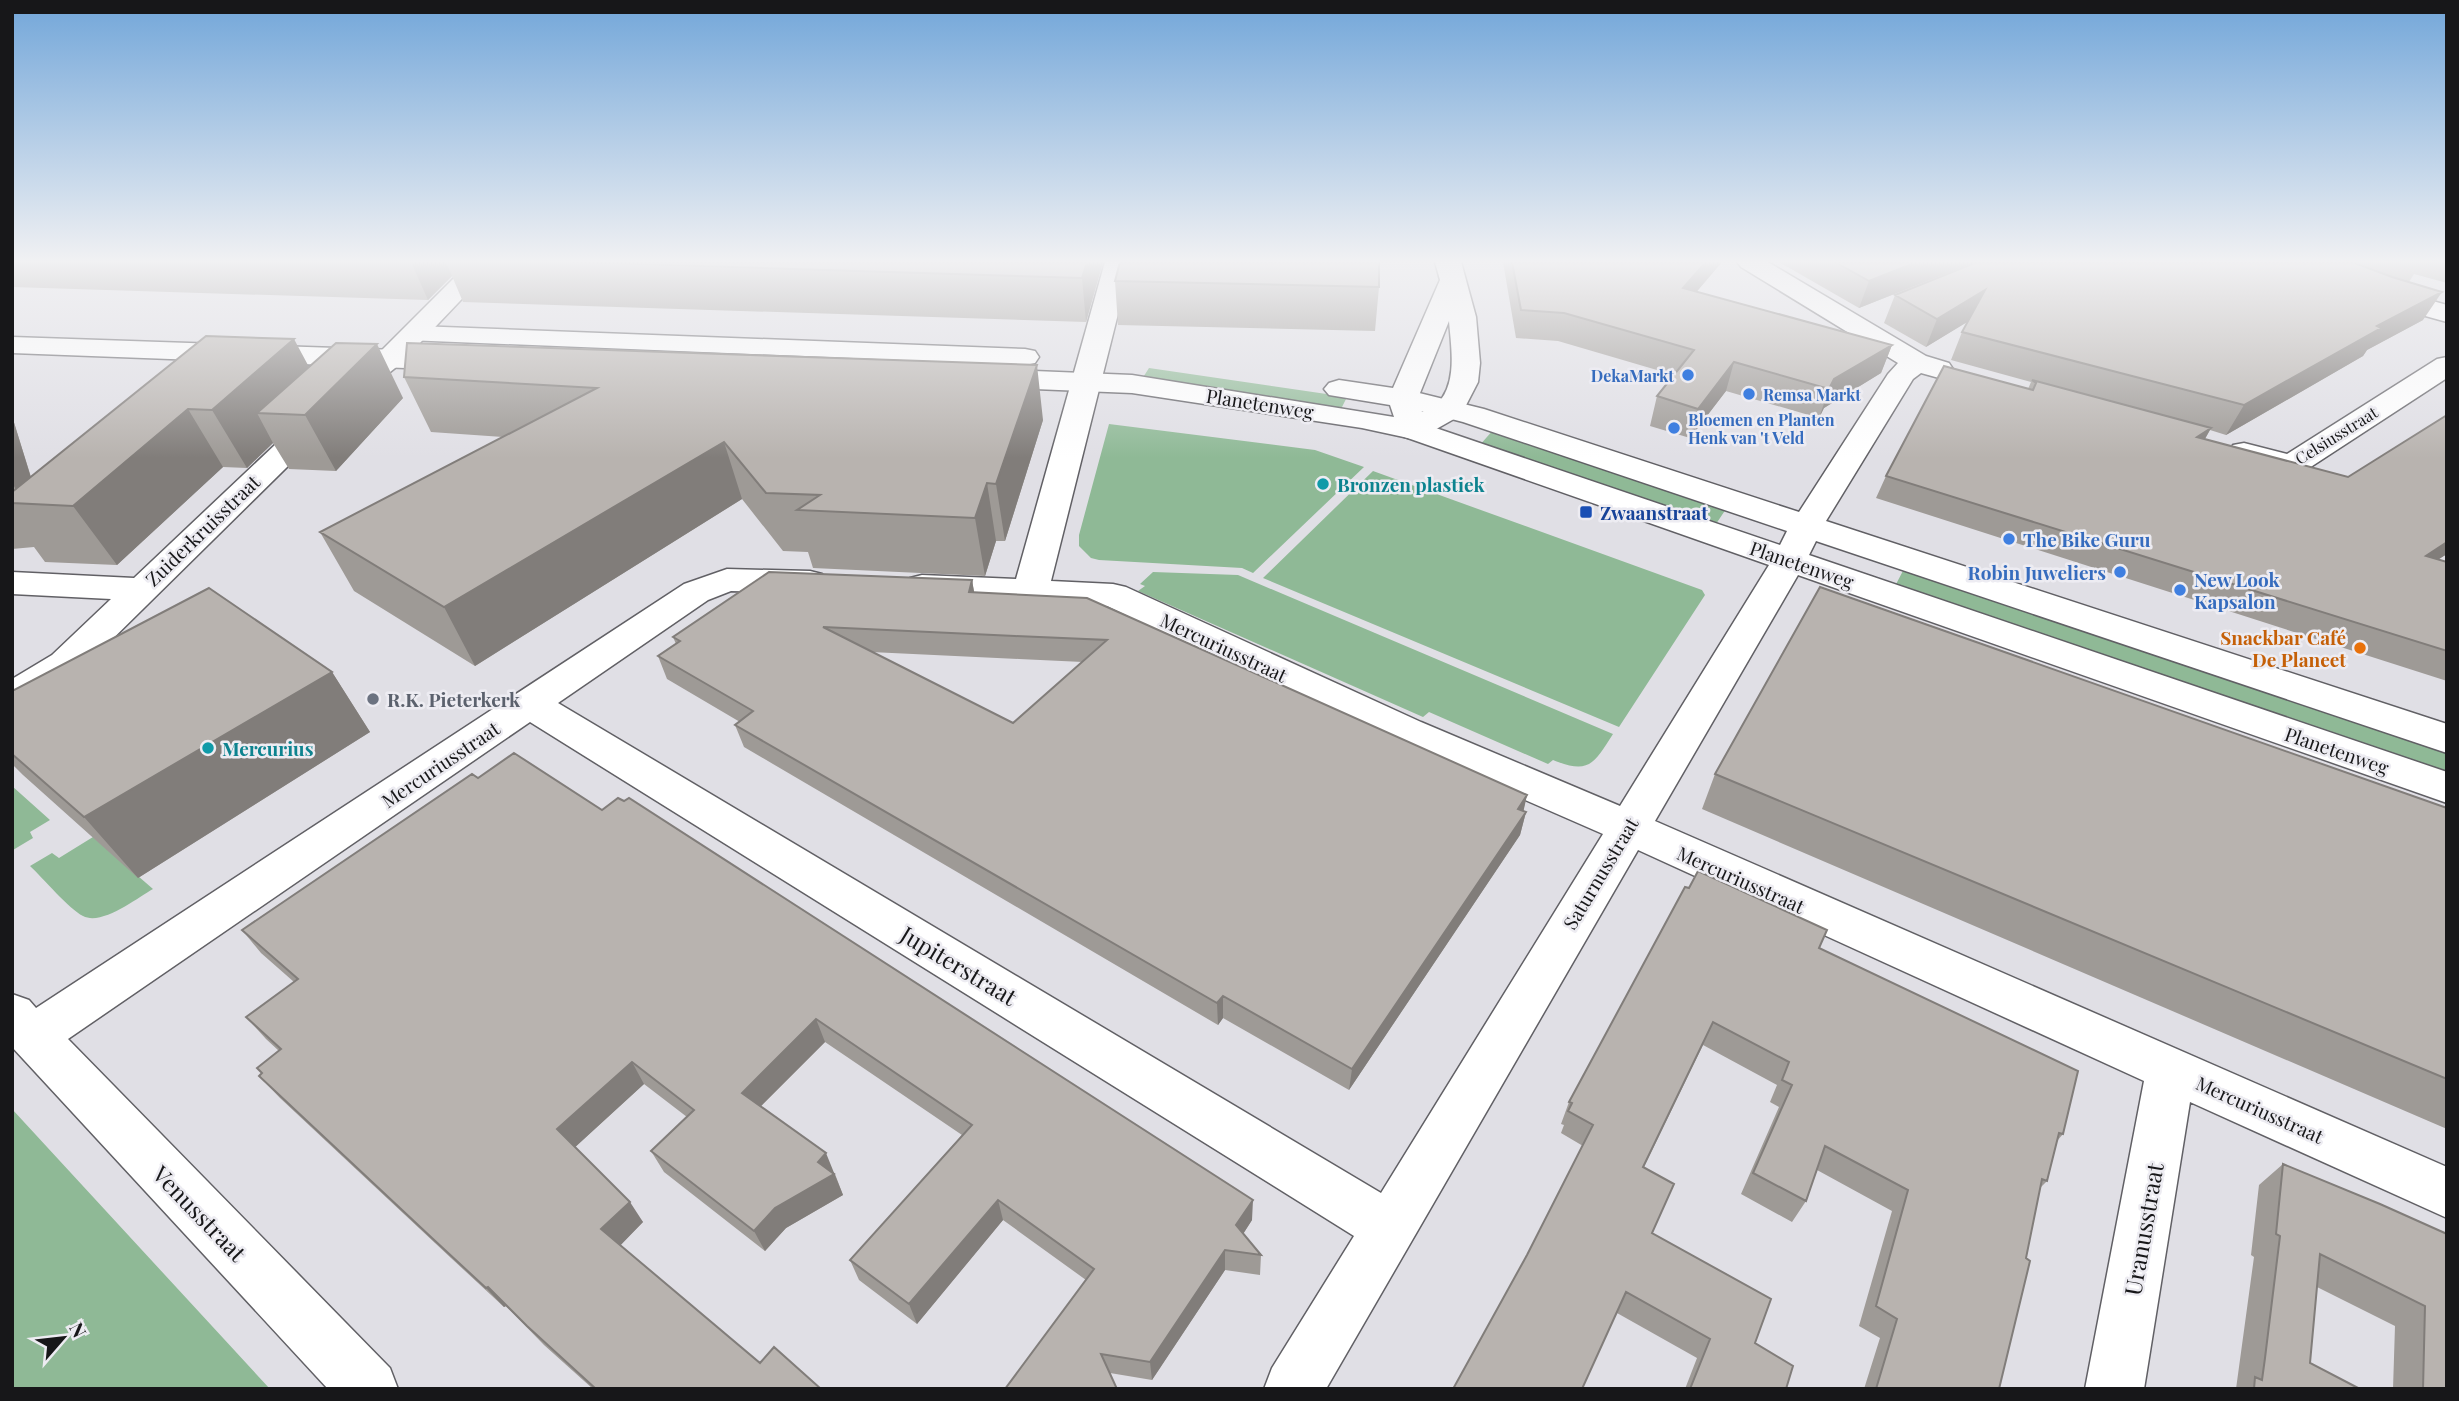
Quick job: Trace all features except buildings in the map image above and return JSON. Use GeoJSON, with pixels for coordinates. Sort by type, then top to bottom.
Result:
{"type":"FeatureCollection","features":[{"type":"Feature","properties":{"kind":"street","name":"Planetenweg"},"geometry":{"type":"LineString","coordinates":[[209,327],[413,334],[1088,370],[1178,390],[1362,419],[1450,409],[2447,788]]}},
{"type":"Feature","properties":{"kind":"street","name":"Zuiderkruisstraat"},"geometry":{"type":"LineString","coordinates":[[12,697],[65,664],[343,396],[390,359],[420,327]]}},
{"type":"Feature","properties":{"kind":"street"},"geometry":{"type":"LineString","coordinates":[[1031,589],[1100,327]]}},
{"type":"Feature","properties":{"kind":"street"},"geometry":{"type":"LineString","coordinates":[[1408,414],[1433,327]]}},
{"type":"Feature","properties":{"kind":"street"},"geometry":{"type":"LineString","coordinates":[[1450,409],[1463,382],[1466,363],[1463,327]]}},
{"type":"Feature","properties":{"kind":"street"},"geometry":{"type":"LineString","coordinates":[[1861,327],[1916,362],[1969,378]]}},
{"type":"Feature","properties":{"kind":"street","name":"Planetenweg"},"geometry":{"type":"LineString","coordinates":[[12,345],[390,359],[1088,370]]}},
{"type":"Feature","properties":{"kind":"street","name":"Saturnusstraat"},"geometry":{"type":"LineString","coordinates":[[1293,1389],[1798,543],[1902,374],[1916,362]]}},
{"type":"Feature","properties":{"kind":"street","name":"Celsiusstraat"},"geometry":{"type":"LineString","coordinates":[[2212,443],[2292,465],[2447,365]]}},
{"type":"Feature","properties":{"kind":"street","name":"Planetenweg"},"geometry":{"type":"LineString","coordinates":[[1408,414],[1798,543],[2447,739]]}},
{"type":"Feature","properties":{"kind":"street","name":"Mercuriusstraat"},"geometry":{"type":"LineString","coordinates":[[23,1025],[530,705],[710,585],[743,579],[839,583]]}},
{"type":"Feature","properties":{"kind":"street"},"geometry":{"type":"LineString","coordinates":[[12,583],[141,589]]}},
{"type":"Feature","properties":{"kind":"street","name":"Mercuriusstraat"},"geometry":{"type":"LineString","coordinates":[[880,584],[1031,589],[1113,595],[1406,732],[1627,827],[2447,1193]]}},
{"type":"Feature","properties":{"kind":"street","name":"Jupiterstraat"},"geometry":{"type":"LineString","coordinates":[[530,705],[1388,1227]]}},
{"type":"Feature","properties":{"kind":"street","name":"Venusstraat"},"geometry":{"type":"LineString","coordinates":[[23,1025],[156,1168],[369,1389]]}},
{"type":"Feature","properties":{"kind":"street","name":"Uranusstraat"},"geometry":{"type":"LineString","coordinates":[[2114,1389],[2171,1069]]}},
{"type":"Feature","properties":{"kind":"green space"},"geometry":{"type":"Polygon","coordinates":[[[1149,368],[1347,397],[1341,409],[1142,379],[1149,368]]]}},
{"type":"Feature","properties":{"kind":"green space"},"geometry":{"type":"Polygon","coordinates":[[[1109,424],[1315,450],[1364,467],[1253,573],[1242,568],[1099,560],[1091,558],[1079,546],[1079,535],[1109,424]]]}},
{"type":"Feature","properties":{"kind":"green space"},"geometry":{"type":"Polygon","coordinates":[[[1494,429],[1728,506],[1714,527],[1479,446],[1494,429]]]}},
{"type":"Feature","properties":{"kind":"green space"},"geometry":{"type":"Polygon","coordinates":[[[1373,471],[1702,590],[1705,595],[1619,727],[1263,578],[1373,471]]]}},
{"type":"Feature","properties":{"kind":"green space"},"geometry":{"type":"Polygon","coordinates":[[[1906,565],[2447,747],[2447,779],[1893,590],[1906,565]]]}},
{"type":"Feature","properties":{"kind":"green space"},"geometry":{"type":"Polygon","coordinates":[[[1153,572],[1238,575],[1613,734],[1590,764],[1575,766],[1553,760],[1548,764],[1429,712],[1423,717],[1138,591],[1145,586],[1140,584],[1153,572]]]}},
{"type":"Feature","properties":{"kind":"green space"},"geometry":{"type":"Polygon","coordinates":[[[12,786],[50,820],[30,832],[33,838],[13,850],[12,786]]]}},
{"type":"Feature","properties":{"kind":"green space"},"geometry":{"type":"Polygon","coordinates":[[[93,837],[153,889],[119,910],[91,918],[83,916],[71,907],[30,866],[52,853],[59,858],[93,837]]]}},
{"type":"Feature","properties":{"kind":"green space"},"geometry":{"type":"Polygon","coordinates":[[[12,1109],[270,1389],[12,1389],[12,1109]]]}},
{"type":"Feature","properties":{"kind":"place","name":"DekaMarkt"},"geometry":{"type":"Point","coordinates":[1688,375]}},
{"type":"Feature","properties":{"kind":"place","name":"Remsa Markt"},"geometry":{"type":"Point","coordinates":[1749,394]}},
{"type":"Feature","properties":{"kind":"place","name":"Bloemen en Planten Henk van 't Veld"},"geometry":{"type":"Point","coordinates":[1674,428]}},
{"type":"Feature","properties":{"kind":"place","name":"Bronzen plastiek"},"geometry":{"type":"Point","coordinates":[1323,484]}},
{"type":"Feature","properties":{"kind":"place","name":"Zwaanstraat"},"geometry":{"type":"Point","coordinates":[1586,512]}},
{"type":"Feature","properties":{"kind":"place","name":"The Bike Guru"},"geometry":{"type":"Point","coordinates":[2009,539]}},
{"type":"Feature","properties":{"kind":"place","name":"Robin Juweliers"},"geometry":{"type":"Point","coordinates":[2120,572]}},
{"type":"Feature","properties":{"kind":"place","name":"New Look Kapsalon"},"geometry":{"type":"Point","coordinates":[2180,590]}},
{"type":"Feature","properties":{"kind":"place","name":"Snackbar Café De Planeet"},"geometry":{"type":"Point","coordinates":[2360,648]}},
{"type":"Feature","properties":{"kind":"place","name":"R.K. Pieterkerk"},"geometry":{"type":"Point","coordinates":[373,699]}},
{"type":"Feature","properties":{"kind":"place","name":"Mercurius"},"geometry":{"type":"Point","coordinates":[208,748]}}]}
